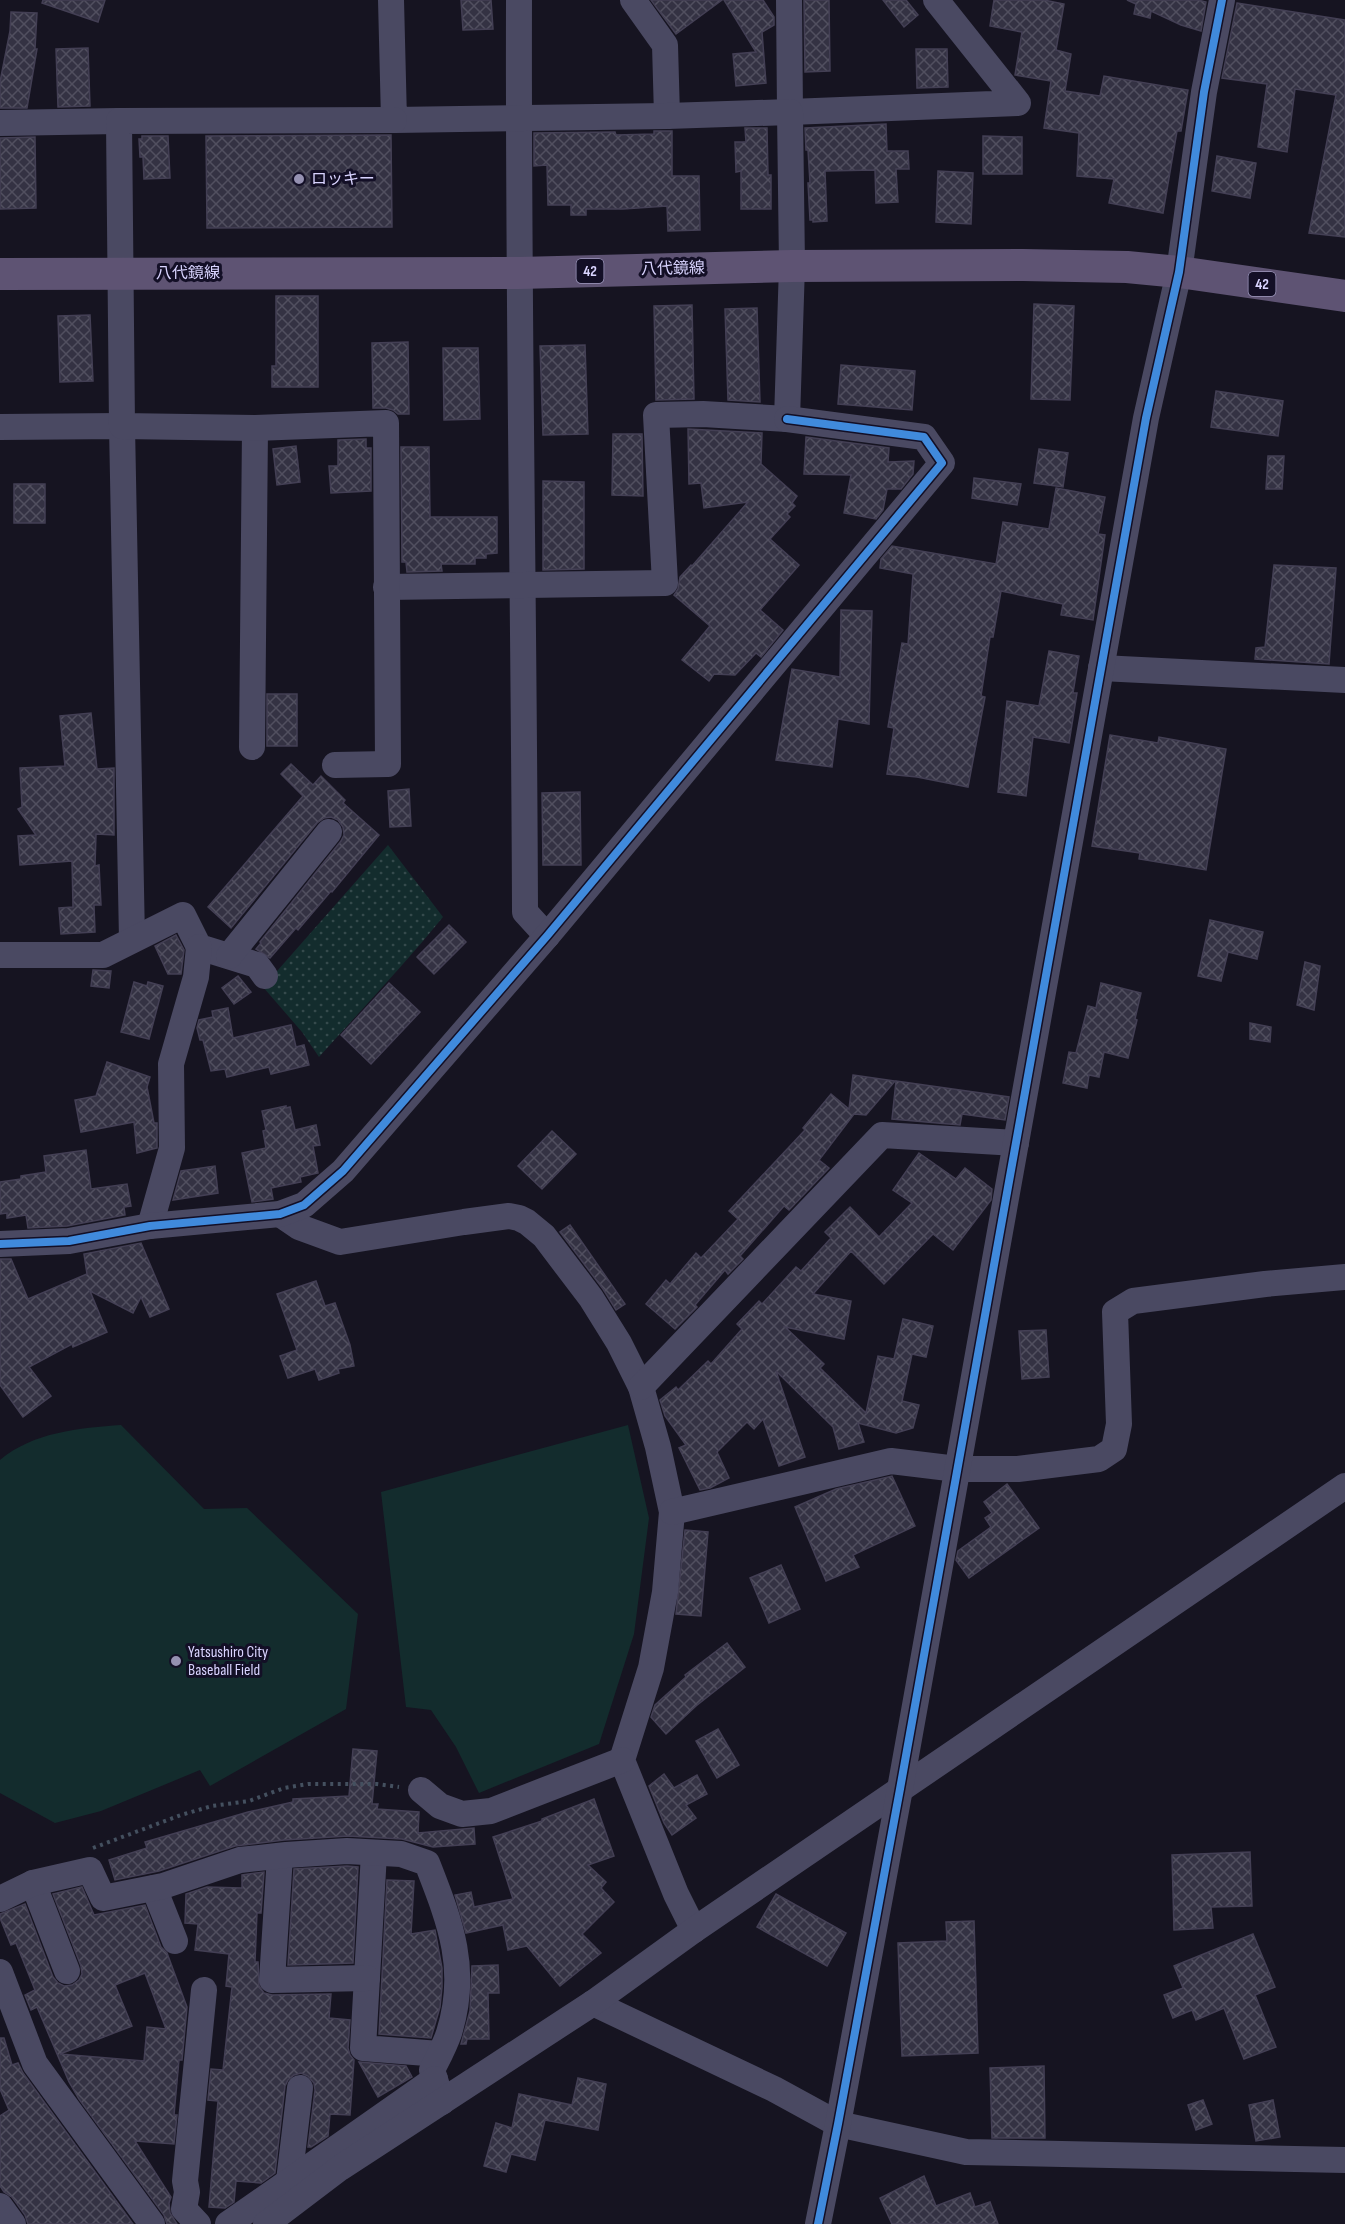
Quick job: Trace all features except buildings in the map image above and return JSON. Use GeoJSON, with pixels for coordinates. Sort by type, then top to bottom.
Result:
{"type":"FeatureCollection","features":[{"type":"Feature","properties":{"kind":"main road","name":"八代鏡線"},"geometry":{"type":"LineString","coordinates":[[0,274],[519,273],[792,266],[1127,267],[1179,272],[1345,296]]}},
{"type":"Feature","properties":{"kind":"street"},"geometry":{"type":"LineString","coordinates":[[391,0],[394,120]]}},
{"type":"Feature","properties":{"kind":"street"},"geometry":{"type":"LineString","coordinates":[[519,0],[525,912],[547,936]]}},
{"type":"Feature","properties":{"kind":"street"},"geometry":{"type":"LineString","coordinates":[[633,0],[665,45],[667,116]]}},
{"type":"Feature","properties":{"kind":"street"},"geometry":{"type":"LineString","coordinates":[[787,419],[792,266],[789,0]]}},
{"type":"Feature","properties":{"kind":"street"},"geometry":{"type":"LineString","coordinates":[[0,123],[667,116],[1018,103],[936,0]]}},
{"type":"Feature","properties":{"kind":"street"},"geometry":{"type":"LineString","coordinates":[[818,2224],[900,1789],[1146,418],[1179,272],[1204,92],[1222,0]]}},
{"type":"Feature","properties":{"kind":"street"},"geometry":{"type":"LineString","coordinates":[[119,122],[122,426],[132,940]]}},
{"type":"Feature","properties":{"kind":"street"},"geometry":{"type":"LineString","coordinates":[[0,1244],[69,1241],[150,1226],[280,1214],[304,1205],[343,1171],[547,936],[942,463],[924,437],[787,419],[703,414],[656,415],[665,583],[386,587]]}},
{"type":"Feature","properties":{"kind":"street"},"geometry":{"type":"LineString","coordinates":[[0,428],[122,426],[255,428],[386,423],[388,764],[335,765]]}},
{"type":"Feature","properties":{"kind":"street"},"geometry":{"type":"LineString","coordinates":[[252,747],[255,428]]}},
{"type":"Feature","properties":{"kind":"street"},"geometry":{"type":"LineString","coordinates":[[1101,668],[1345,680]]}},
{"type":"Feature","properties":{"kind":"street"},"geometry":{"type":"LineString","coordinates":[[229,956],[329,832]]}},
{"type":"Feature","properties":{"kind":"street"},"geometry":{"type":"LineString","coordinates":[[0,955],[103,955],[183,915],[199,947],[196,977],[171,1064],[172,1148],[150,1226]]}},
{"type":"Feature","properties":{"kind":"street"},"geometry":{"type":"LineString","coordinates":[[199,947],[257,965],[265,976]]}},
{"type":"Feature","properties":{"kind":"street"},"geometry":{"type":"LineString","coordinates":[[641,1387],[882,1135],[1016,1143]]}},
{"type":"Feature","properties":{"kind":"street"},"geometry":{"type":"LineString","coordinates":[[280,1214],[299,1227],[340,1242],[509,1216],[527,1222],[544,1236],[591,1298],[619,1343],[641,1387],[658,1447],[672,1512],[665,1592],[651,1668],[622,1760],[676,1894],[694,1930]]}},
{"type":"Feature","properties":{"kind":"street"},"geometry":{"type":"LineString","coordinates":[[672,1512],[891,1461],[957,1468],[1018,1469],[1099,1459],[1114,1449],[1119,1424],[1115,1312],[1133,1301],[1265,1284],[1345,1277]]}},
{"type":"Feature","properties":{"kind":"street"},"geometry":{"type":"LineString","coordinates":[[228,2224],[439,2078],[592,2003],[694,1930],[1345,1486]]}},
{"type":"Feature","properties":{"kind":"street"},"geometry":{"type":"LineString","coordinates":[[421,1790],[440,1806],[462,1814],[491,1811],[622,1760]]}},
{"type":"Feature","properties":{"kind":"street"},"geometry":{"type":"LineString","coordinates":[[0,1899],[33,1883],[90,1870],[103,1898],[154,1888],[240,1860],[347,1851],[401,1854],[427,1863],[445,1910],[457,1953],[458,1987],[439,2078],[340,2168],[266,2224]]}},
{"type":"Feature","properties":{"kind":"street"},"geometry":{"type":"LineString","coordinates":[[374,1853],[363,2048],[439,2078]]}},
{"type":"Feature","properties":{"kind":"street"},"geometry":{"type":"LineString","coordinates":[[280,1856],[272,1980],[367,1977]]}},
{"type":"Feature","properties":{"kind":"street"},"geometry":{"type":"LineString","coordinates":[[33,1883],[67,1971]]}},
{"type":"Feature","properties":{"kind":"street"},"geometry":{"type":"LineString","coordinates":[[154,1888],[175,1941]]}},
{"type":"Feature","properties":{"kind":"street"},"geometry":{"type":"LineString","coordinates":[[0,1972],[35,2064],[152,2224]]}},
{"type":"Feature","properties":{"kind":"street"},"geometry":{"type":"LineString","coordinates":[[198,2224],[184,2208],[204,1990]]}},
{"type":"Feature","properties":{"kind":"street"},"geometry":{"type":"LineString","coordinates":[[592,2003],[774,2089],[838,2124],[966,2152],[1345,2160]]}},
{"type":"Feature","properties":{"kind":"street"},"geometry":{"type":"LineString","coordinates":[[289,2181],[300,2088]]}},
{"type":"Feature","properties":{"kind":"street"},"geometry":{"type":"LineString","coordinates":[[0,2206],[13,2224]]}},
{"type":"Feature","properties":{"kind":"path"},"geometry":{"type":"LineString","coordinates":[[83,1852],[182,1815],[212,1806],[249,1801],[284,1788],[308,1784],[377,1784],[421,1790]]}},
{"type":"Feature","properties":{"kind":"green space"},"geometry":{"type":"Polygon","coordinates":[[[388,845],[443,917],[319,1057],[302,1032],[263,987],[388,845]]]}},
{"type":"Feature","properties":{"kind":"green space","name":"Yatsushiro City Baseball Field"},"geometry":{"type":"Polygon","coordinates":[[[121,1425],[204,1509],[247,1508],[358,1614],[346,1709],[210,1786],[200,1770],[101,1811],[55,1823],[0,1793],[0,1460],[27,1443],[42,1437],[73,1430],[121,1425]]]}},
{"type":"Feature","properties":{"kind":"green space"},"geometry":{"type":"Polygon","coordinates":[[[628,1425],[649,1518],[634,1634],[599,1744],[479,1793],[456,1747],[431,1710],[406,1707],[381,1492],[628,1425]]]}},
{"type":"Feature","properties":{"kind":"cycle path"},"geometry":{"type":"LineString","coordinates":[[818,2224],[900,1789],[1146,418],[1179,272],[1204,92],[1222,0]]}},
{"type":"Feature","properties":{"kind":"cycle path"},"geometry":{"type":"LineString","coordinates":[[0,1244],[69,1241],[150,1226],[280,1214],[304,1205],[343,1171],[547,936],[942,463],[924,437],[787,419]]}},
{"type":"Feature","properties":{"kind":"place","name":"ロッキー"},"geometry":{"type":"Point","coordinates":[299,179]}},
{"type":"Feature","properties":{"kind":"place","name":"Yatsushiro City Baseball Field"},"geometry":{"type":"Point","coordinates":[176,1661]}}]}
